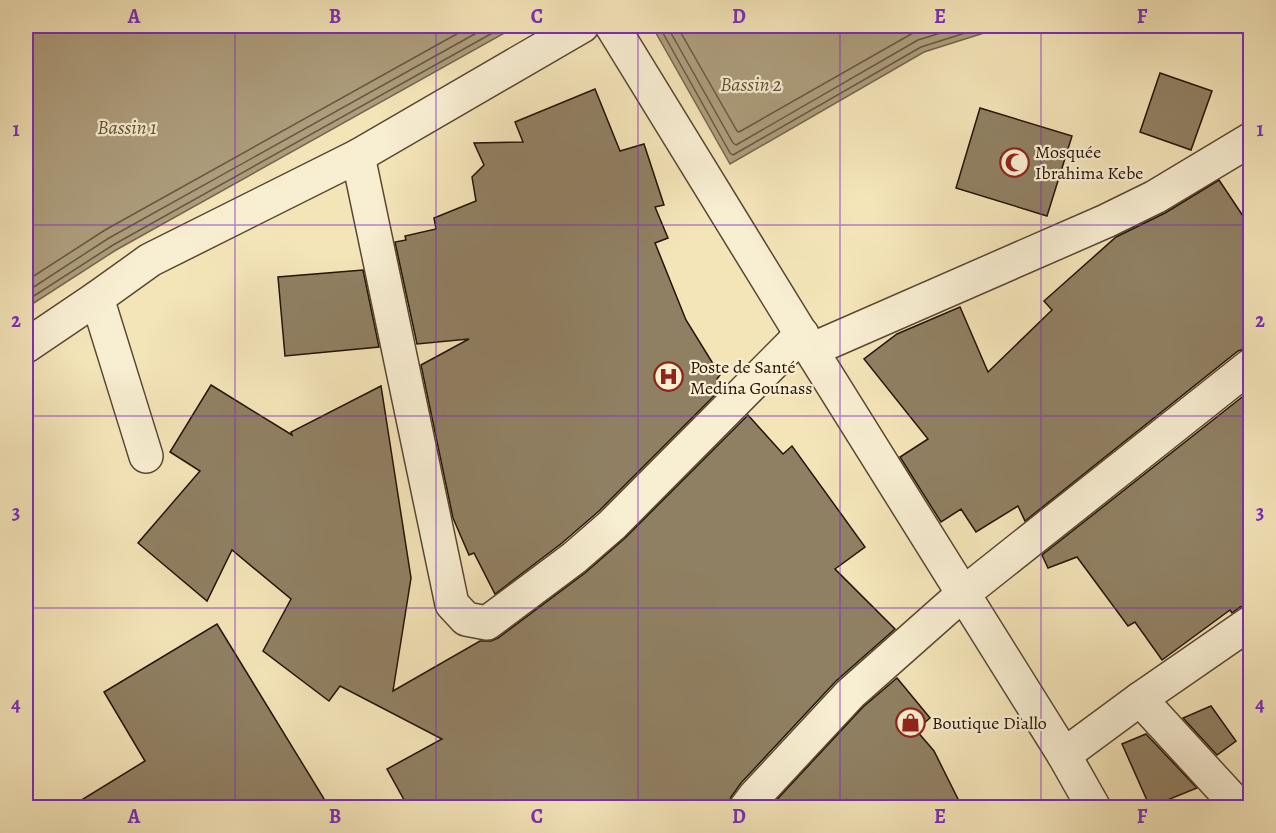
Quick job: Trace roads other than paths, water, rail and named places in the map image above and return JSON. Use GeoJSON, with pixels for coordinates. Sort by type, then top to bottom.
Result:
{"type":"FeatureCollection","features":[{"type":"Feature","properties":{"kind":"street"},"geometry":{"type":"LineString","coordinates":[[26,346],[150,260],[358,156],[582,26]]}},
{"type":"Feature","properties":{"kind":"street"},"geometry":{"type":"LineString","coordinates":[[612,26],[1094,807]]}},
{"type":"Feature","properties":{"kind":"street"},"geometry":{"type":"LineString","coordinates":[[358,156],[452,604],[466,619],[487,623],[574,558],[612,525],[806,342],[1106,221],[1165,191],[1251,140]]}},
{"type":"Feature","properties":{"kind":"street"},"geometry":{"type":"LineString","coordinates":[[97,298],[146,456]]}},
{"type":"Feature","properties":{"kind":"street"},"geometry":{"type":"LineString","coordinates":[[746,807],[850,694],[964,593],[1251,366]]}},
{"type":"Feature","properties":{"kind":"street"},"geometry":{"type":"LineString","coordinates":[[1064,755],[1140,699],[1251,623]]}},
{"type":"Feature","properties":{"kind":"street"},"geometry":{"type":"LineString","coordinates":[[1140,699],[1240,807]]}},
{"type":"Feature","properties":{"kind":"water","name":"Bassin 1"},"geometry":{"type":"Polygon","coordinates":[[[26,26],[517,26],[116,250],[26,308],[26,26]]]}},
{"type":"Feature","properties":{"kind":"water","name":"Bassin 2"},"geometry":{"type":"Polygon","coordinates":[[[652,26],[1006,26],[924,52],[730,164],[652,26]]]}},
{"type":"Feature","properties":{"kind":"place","name":"Mosquée Ibrahima Kebe"},"geometry":{"type":"Point","coordinates":[1014,162]}},
{"type":"Feature","properties":{"kind":"place","name":"Poste de Santé Medina Gounass"},"geometry":{"type":"Point","coordinates":[669,377]}},
{"type":"Feature","properties":{"kind":"place","name":"Boutique Diallo"},"geometry":{"type":"Point","coordinates":[911,723]}}]}
